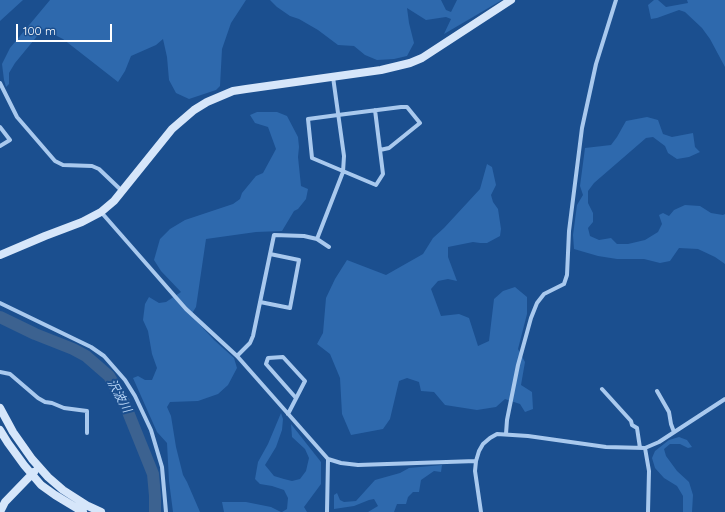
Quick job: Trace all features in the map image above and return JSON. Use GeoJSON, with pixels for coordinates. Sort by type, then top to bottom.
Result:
{"type":"FeatureCollection","features":[{"type":"Feature","properties":{"kind":"street"},"geometry":{"type":"LineString","coordinates":[[0,255],[82,222],[101,212],[114,201],[172,128],[194,110],[207,102],[240,90],[393,67],[422,58],[511,0]]}},
{"type":"Feature","properties":{"kind":"street"},"geometry":{"type":"LineString","coordinates":[[506,434],[507,420],[518,365],[531,318],[537,303],[544,294],[564,284],[568,276],[569,231],[582,128],[596,64],[616,0]]}},
{"type":"Feature","properties":{"kind":"street"},"geometry":{"type":"LineString","coordinates":[[317,239],[343,172],[344,156],[333,77]]}},
{"type":"Feature","properties":{"kind":"street"},"geometry":{"type":"LineString","coordinates":[[0,83],[2,94],[17,117],[55,161],[63,165],[92,166],[100,169],[122,191]]}},
{"type":"Feature","properties":{"kind":"street"},"geometry":{"type":"LineString","coordinates":[[375,110],[380,150],[384,174],[376,185],[312,158],[308,119],[375,110],[407,107],[420,123],[389,148],[380,150]]}},
{"type":"Feature","properties":{"kind":"street"},"geometry":{"type":"LineString","coordinates":[[0,127],[10,140],[0,146]]}},
{"type":"Feature","properties":{"kind":"street"},"geometry":{"type":"LineString","coordinates":[[101,212],[186,309],[237,356],[328,459],[340,463],[358,465],[476,461]]}},
{"type":"Feature","properties":{"kind":"street"},"geometry":{"type":"LineString","coordinates":[[237,356],[250,343],[253,336],[274,235],[304,236],[317,239],[330,247]]}},
{"type":"Feature","properties":{"kind":"street"},"geometry":{"type":"LineString","coordinates":[[260,302],[290,308],[293,294],[300,260],[270,254]]}},
{"type":"Feature","properties":{"kind":"street"},"geometry":{"type":"LineString","coordinates":[[0,303],[91,347],[104,356],[125,380],[135,396],[153,437],[162,467],[166,512]]}},
{"type":"Feature","properties":{"kind":"street"},"geometry":{"type":"LineString","coordinates":[[288,414],[305,381],[283,357],[268,358],[266,364],[296,398]]}},
{"type":"Feature","properties":{"kind":"street"},"geometry":{"type":"LineString","coordinates":[[0,372],[10,374],[38,398],[45,402],[64,408],[86,412],[87,433]]}},
{"type":"Feature","properties":{"kind":"street"},"geometry":{"type":"LineString","coordinates":[[602,389],[631,421],[632,425],[637,428],[640,448]]}},
{"type":"Feature","properties":{"kind":"street"},"geometry":{"type":"LineString","coordinates":[[657,391],[669,412],[670,424],[674,432]]}},
{"type":"Feature","properties":{"kind":"street"},"geometry":{"type":"LineString","coordinates":[[481,512],[475,471],[478,451],[483,444],[497,434],[606,447],[645,448],[659,442],[725,399]]}},
{"type":"Feature","properties":{"kind":"street"},"geometry":{"type":"LineString","coordinates":[[0,408],[12,432],[32,459],[48,477],[63,490],[88,506],[101,512]]}},
{"type":"Feature","properties":{"kind":"street"},"geometry":{"type":"LineString","coordinates":[[0,430],[32,475],[42,485],[55,495],[83,512]]}},
{"type":"Feature","properties":{"kind":"street"},"geometry":{"type":"LineString","coordinates":[[645,448],[648,471],[648,512]]}},
{"type":"Feature","properties":{"kind":"street"},"geometry":{"type":"LineString","coordinates":[[327,512],[328,459]]}},
{"type":"Feature","properties":{"kind":"street"},"geometry":{"type":"LineString","coordinates":[[0,512],[5,502],[39,467]]}},
{"type":"Feature","properties":{"kind":"shaded area"},"geometry":{"type":"Polygon","coordinates":[[[0,0],[23,0],[0,21],[0,0]]]}},
{"type":"Feature","properties":{"kind":"shaded area"},"geometry":{"type":"Polygon","coordinates":[[[50,0],[246,0],[231,23],[222,49],[220,86],[216,90],[189,99],[176,93],[169,80],[167,57],[163,39],[156,45],[131,56],[125,71],[118,82],[63,39],[43,29],[15,63],[9,73],[9,84],[6,87],[2,64],[10,48],[50,0]]]}},
{"type":"Feature","properties":{"kind":"shaded area"},"geometry":{"type":"Polygon","coordinates":[[[270,0],[441,0],[446,10],[451,12],[457,0],[502,0],[444,34],[451,19],[446,17],[426,20],[407,8],[414,43],[407,56],[394,59],[377,60],[365,55],[354,46],[338,45],[318,30],[299,19],[290,16],[270,0]]]}},
{"type":"Feature","properties":{"kind":"shaded area"},"geometry":{"type":"Polygon","coordinates":[[[654,0],[658,0],[666,7],[688,3],[687,0],[725,0],[725,67],[710,39],[702,28],[685,12],[679,10],[651,19],[648,5],[654,0]]]}},
{"type":"Feature","properties":{"kind":"shaded area"},"geometry":{"type":"Polygon","coordinates":[[[257,112],[277,112],[287,116],[298,137],[298,157],[301,186],[308,189],[306,199],[298,209],[294,211],[282,231],[256,232],[206,239],[196,307],[191,315],[214,340],[234,358],[237,368],[228,385],[218,394],[198,401],[170,402],[167,407],[171,416],[176,447],[183,475],[200,512],[173,512],[169,481],[167,443],[157,432],[133,378],[138,376],[145,380],[152,380],[157,368],[152,354],[148,331],[143,320],[145,304],[149,297],[159,303],[166,302],[181,292],[161,271],[154,260],[160,239],[170,229],[185,220],[233,204],[240,199],[242,193],[256,176],[263,173],[276,149],[268,127],[255,123],[250,115],[257,112]]]}},
{"type":"Feature","properties":{"kind":"shaded area"},"geometry":{"type":"Polygon","coordinates":[[[647,117],[658,120],[663,134],[672,137],[693,133],[695,147],[700,152],[689,157],[677,159],[668,153],[665,146],[653,137],[646,138],[594,183],[588,191],[588,203],[593,213],[593,222],[588,228],[590,236],[599,240],[611,238],[617,244],[628,244],[645,240],[658,232],[662,224],[659,215],[663,213],[669,216],[674,210],[685,205],[700,206],[711,213],[725,214],[725,264],[715,257],[698,249],[679,248],[670,261],[660,263],[644,259],[617,259],[598,256],[574,249],[573,235],[577,205],[583,195],[580,186],[585,148],[611,145],[626,121],[647,117]]]}},
{"type":"Feature","properties":{"kind":"shaded area"},"geometry":{"type":"Polygon","coordinates":[[[487,164],[492,167],[496,185],[491,195],[493,202],[498,209],[501,229],[500,236],[487,243],[473,242],[448,247],[448,257],[457,281],[448,279],[438,281],[431,289],[441,316],[459,314],[469,318],[478,346],[489,341],[494,299],[503,291],[515,287],[527,297],[527,314],[518,349],[525,362],[521,385],[532,392],[533,409],[525,412],[520,404],[505,399],[496,407],[477,410],[445,405],[434,392],[421,391],[419,382],[407,378],[399,381],[390,419],[383,429],[351,435],[342,414],[340,378],[330,354],[317,344],[323,333],[326,298],[335,279],[347,260],[386,275],[423,254],[433,238],[480,189],[487,164]]]}},
{"type":"Feature","properties":{"kind":"shaded area"},"geometry":{"type":"Polygon","coordinates":[[[281,413],[283,419],[282,430],[276,447],[265,465],[274,476],[292,481],[300,479],[306,471],[309,458],[305,449],[292,437],[291,424],[321,462],[321,484],[304,507],[307,512],[282,512],[287,509],[288,498],[284,490],[260,484],[255,479],[258,462],[268,444],[281,413]]]}},
{"type":"Feature","properties":{"kind":"shaded area"},"geometry":{"type":"Polygon","coordinates":[[[679,437],[687,440],[692,447],[688,448],[680,444],[670,444],[664,449],[666,456],[677,471],[689,482],[693,495],[692,512],[683,512],[683,496],[677,486],[664,478],[655,468],[652,458],[655,451],[669,440],[679,437]]]}},
{"type":"Feature","properties":{"kind":"shaded area"},"geometry":{"type":"Polygon","coordinates":[[[442,465],[441,472],[434,471],[421,480],[419,492],[413,492],[408,497],[406,504],[397,504],[394,512],[368,512],[378,506],[374,499],[354,506],[334,509],[334,495],[337,493],[340,500],[344,502],[356,501],[375,480],[400,473],[409,468],[442,465]]]}},
{"type":"Feature","properties":{"kind":"shaded area"},"geometry":{"type":"Polygon","coordinates":[[[222,502],[246,502],[271,507],[281,512],[224,512],[222,502]]]}},
{"type":"Feature","properties":{"kind":"waterway","name":"沢波川"},"geometry":{"type":"LineString","coordinates":[[0,317],[86,356],[109,376],[124,402],[153,474],[155,512]]}}]}
